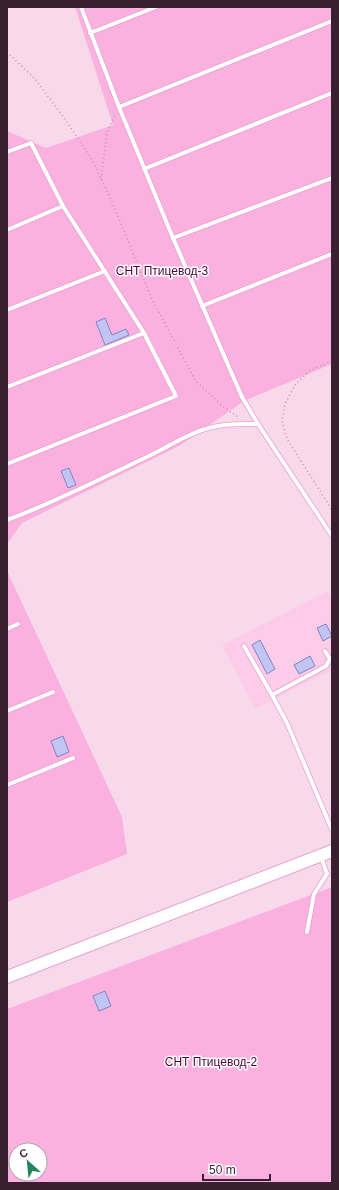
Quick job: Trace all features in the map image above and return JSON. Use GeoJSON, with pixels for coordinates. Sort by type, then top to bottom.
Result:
{"type":"FeatureCollection","features":[{"type":"Feature","properties":{"kind":"main road"},"geometry":{"type":"LineString","coordinates":[[7,977],[326,854]]}},
{"type":"Feature","properties":{"kind":"lane"},"geometry":{"type":"LineString","coordinates":[[80,7],[144,169],[242,397],[258,424],[332,536]]}},
{"type":"Feature","properties":{"kind":"lane"},"geometry":{"type":"LineString","coordinates":[[90,33],[156,7]]}},
{"type":"Feature","properties":{"kind":"lane"},"geometry":{"type":"LineString","coordinates":[[119,107],[332,21]]}},
{"type":"Feature","properties":{"kind":"lane"},"geometry":{"type":"LineString","coordinates":[[144,169],[332,93]]}},
{"type":"Feature","properties":{"kind":"lane"},"geometry":{"type":"LineString","coordinates":[[7,152],[31,143],[63,206],[144,333],[176,396],[7,464]]}},
{"type":"Feature","properties":{"kind":"lane"},"geometry":{"type":"LineString","coordinates":[[173,238],[332,178]]}},
{"type":"Feature","properties":{"kind":"lane"},"geometry":{"type":"LineString","coordinates":[[7,230],[63,206]]}},
{"type":"Feature","properties":{"kind":"lane"},"geometry":{"type":"LineString","coordinates":[[202,306],[332,254]]}},
{"type":"Feature","properties":{"kind":"lane"},"geometry":{"type":"LineString","coordinates":[[7,310],[105,271]]}},
{"type":"Feature","properties":{"kind":"lane"},"geometry":{"type":"LineString","coordinates":[[7,387],[144,333]]}},
{"type":"Feature","properties":{"kind":"lane"},"geometry":{"type":"LineString","coordinates":[[7,520],[45,506],[211,427],[232,423],[258,424]]}},
{"type":"Feature","properties":{"kind":"lane"},"geometry":{"type":"LineString","coordinates":[[7,629],[18,624]]}},
{"type":"Feature","properties":{"kind":"lane"},"geometry":{"type":"LineString","coordinates":[[244,646],[272,694],[286,723],[332,830]]}},
{"type":"Feature","properties":{"kind":"lane"},"geometry":{"type":"LineString","coordinates":[[272,694],[326,666],[330,659],[325,651]]}},
{"type":"Feature","properties":{"kind":"lane"},"geometry":{"type":"LineString","coordinates":[[7,711],[53,692]]}},
{"type":"Feature","properties":{"kind":"lane"},"geometry":{"type":"LineString","coordinates":[[7,785],[73,758]]}},
{"type":"Feature","properties":{"kind":"lane"},"geometry":{"type":"LineString","coordinates":[[306,932],[314,894],[327,874],[326,854]]}},
{"type":"Feature","properties":{"kind":"path"},"geometry":{"type":"LineString","coordinates":[[7,54],[36,80],[91,158],[110,197],[151,297],[194,380],[221,405],[236,416],[258,424]]}},
{"type":"Feature","properties":{"kind":"path"},"geometry":{"type":"LineString","coordinates":[[101,178],[107,133],[119,107]]}},
{"type":"Feature","properties":{"kind":"path"},"geometry":{"type":"LineString","coordinates":[[332,361],[309,371],[294,385],[285,404],[282,421],[287,439],[332,510]]}},
{"type":"Feature","properties":{"kind":"shaded area"},"geometry":{"type":"Polygon","coordinates":[[[328,591],[332,600],[332,670],[255,709],[222,645],[328,591]]]}},
{"type":"Feature","properties":{"kind":"green space","name":"СНТ Птицевод-3"},"geometry":{"type":"Polygon","coordinates":[[[75,7],[332,7],[332,364],[244,401],[179,446],[22,523],[7,544],[7,131],[46,148],[113,125],[75,7]]]}},
{"type":"Feature","properties":{"kind":"green space"},"geometry":{"type":"Polygon","coordinates":[[[7,571],[122,817],[127,854],[7,902],[7,571]]]}},
{"type":"Feature","properties":{"kind":"green space","name":"СНТ Птицевод-2"},"geometry":{"type":"Polygon","coordinates":[[[332,887],[332,1183],[7,1183],[7,1009],[332,887]]]}},
{"type":"Feature","properties":{"kind":"building"},"geometry":{"type":"Polygon","coordinates":[[[105,318],[112,335],[126,329],[129,335],[105,345],[96,322],[105,318]]]}},
{"type":"Feature","properties":{"kind":"building"},"geometry":{"type":"Polygon","coordinates":[[[69,468],[76,485],[68,488],[61,471],[69,468]]]}},
{"type":"Feature","properties":{"kind":"building"},"geometry":{"type":"Polygon","coordinates":[[[326,624],[332,636],[323,641],[317,628],[326,624]]]}},
{"type":"Feature","properties":{"kind":"building"},"geometry":{"type":"Polygon","coordinates":[[[260,640],[275,669],[267,674],[252,645],[260,640]]]}},
{"type":"Feature","properties":{"kind":"building"},"geometry":{"type":"Polygon","coordinates":[[[310,656],[315,666],[299,674],[294,665],[310,656]]]}},
{"type":"Feature","properties":{"kind":"building"},"geometry":{"type":"Polygon","coordinates":[[[63,736],[69,752],[57,757],[51,741],[63,736]]]}},
{"type":"Feature","properties":{"kind":"building"},"geometry":{"type":"Polygon","coordinates":[[[105,991],[111,1006],[99,1011],[93,996],[105,991]]]}}]}
